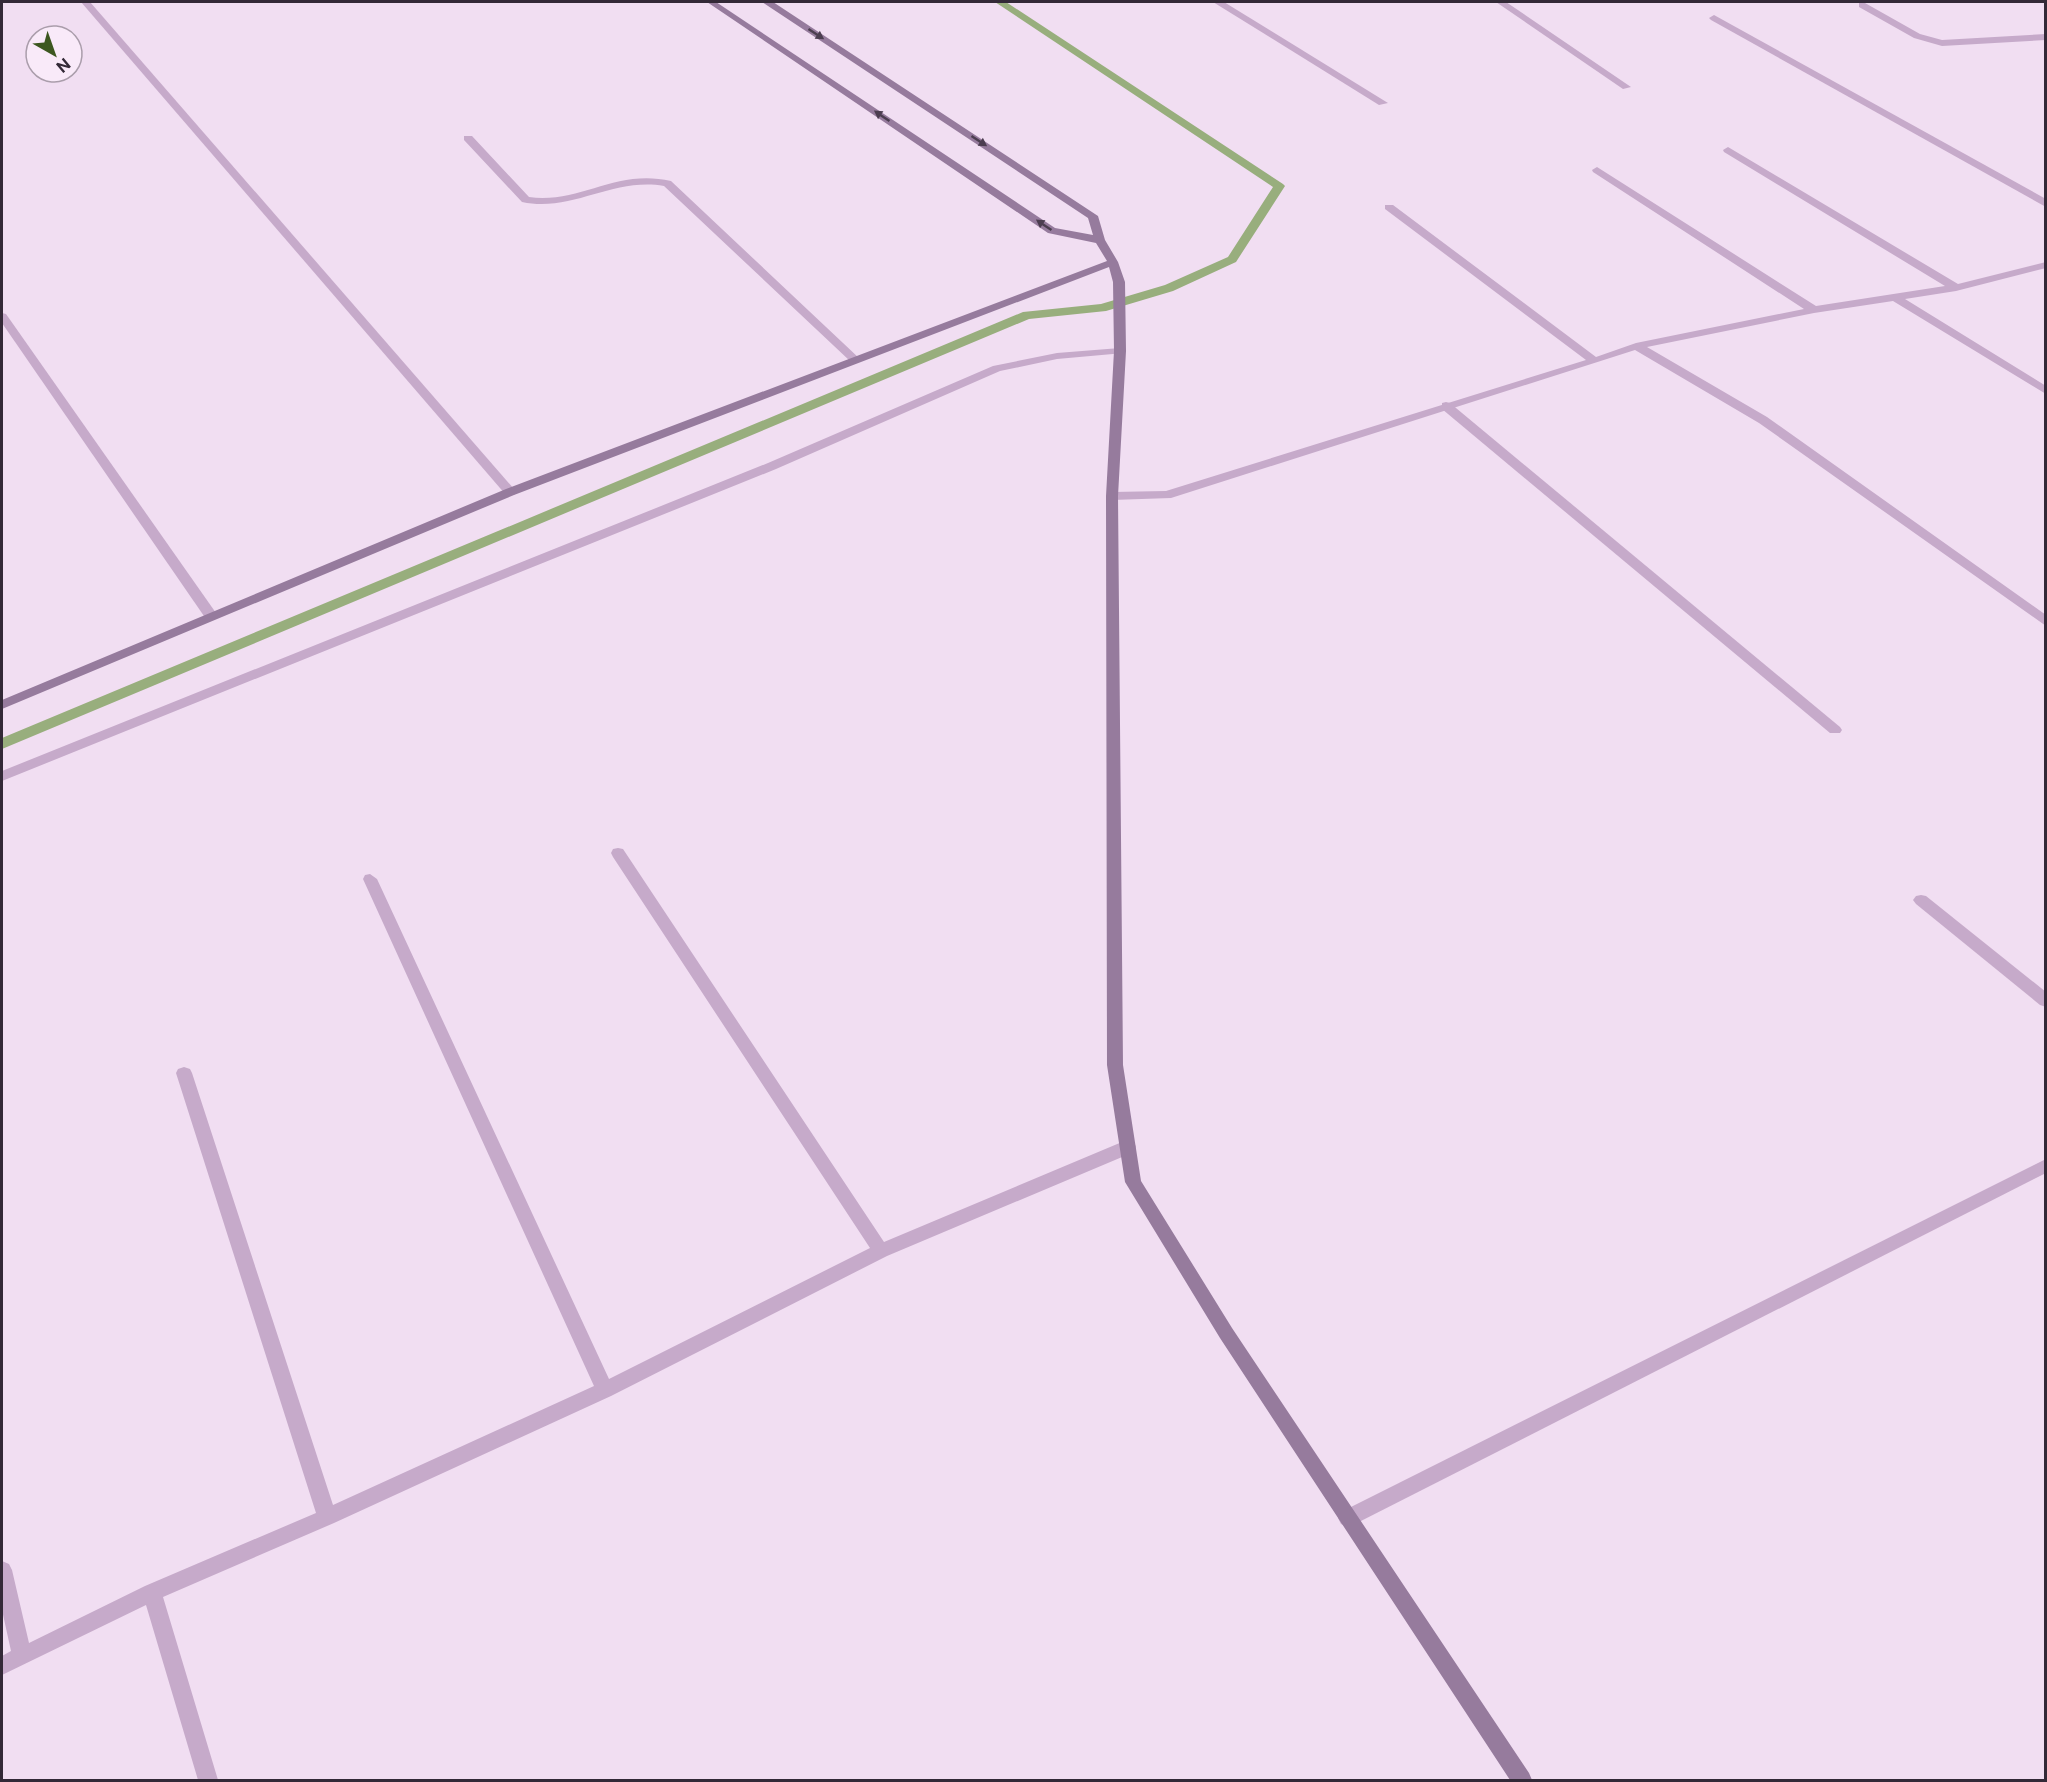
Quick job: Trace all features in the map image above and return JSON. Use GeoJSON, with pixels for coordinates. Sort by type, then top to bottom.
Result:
{"type":"FeatureCollection","features":[{"type":"Feature","properties":{"kind":"main road"},"geometry":{"type":"LineString","coordinates":[[711,2],[1052,231],[1100,240]]}},
{"type":"Feature","properties":{"kind":"main road"},"geometry":{"type":"LineString","coordinates":[[767,2],[1093,216],[1100,240],[1113,262],[1119,282],[1120,351],[1112,496],[1115,1065],[1133,1182],[1226,1334],[1522,1780]]}},
{"type":"Feature","properties":{"kind":"main road"},"geometry":{"type":"LineString","coordinates":[[2,705],[510,492],[1113,262]]}},
{"type":"Feature","properties":{"kind":"street"},"geometry":{"type":"LineString","coordinates":[[85,2],[510,492]]}},
{"type":"Feature","properties":{"kind":"street"},"geometry":{"type":"LineString","coordinates":[[1218,2],[1383,103]]}},
{"type":"Feature","properties":{"kind":"street"},"geometry":{"type":"LineString","coordinates":[[1501,2],[1626,87]]}},
{"type":"Feature","properties":{"kind":"street"},"geometry":{"type":"LineString","coordinates":[[1862,5],[1917,36],[1942,43],[2046,38]]}},
{"type":"Feature","properties":{"kind":"street"},"geometry":{"type":"LineString","coordinates":[[1714,18],[2046,204]]}},
{"type":"Feature","properties":{"kind":"street"},"geometry":{"type":"LineString","coordinates":[[468,138],[526,200],[552,202],[623,180],[652,179],[666,183],[854,359]]}},
{"type":"Feature","properties":{"kind":"street"},"geometry":{"type":"LineString","coordinates":[[1728,150],[1956,288]]}},
{"type":"Feature","properties":{"kind":"street"},"geometry":{"type":"LineString","coordinates":[[1598,170],[1814,310]]}},
{"type":"Feature","properties":{"kind":"street"},"geometry":{"type":"LineString","coordinates":[[1389,207],[1595,362]]}},
{"type":"Feature","properties":{"kind":"street"},"geometry":{"type":"LineString","coordinates":[[1112,496],[1167,495],[1446,406],[1595,362],[1636,346],[1814,310],[1956,288],[2046,265]]}},
{"type":"Feature","properties":{"kind":"street"},"geometry":{"type":"LineString","coordinates":[[1894,297],[2046,391]]}},
{"type":"Feature","properties":{"kind":"street"},"geometry":{"type":"LineString","coordinates":[[2,316],[211,616]]}},
{"type":"Feature","properties":{"kind":"street"},"geometry":{"type":"LineString","coordinates":[[1636,346],[1764,420],[2046,622]]}},
{"type":"Feature","properties":{"kind":"street"},"geometry":{"type":"LineString","coordinates":[[2,776],[772,466],[997,368],[1057,356],[1120,351]]}},
{"type":"Feature","properties":{"kind":"street"},"geometry":{"type":"LineString","coordinates":[[1446,406],[1835,730]]}},
{"type":"Feature","properties":{"kind":"street"},"geometry":{"type":"LineString","coordinates":[[618,853],[881,1251]]}},
{"type":"Feature","properties":{"kind":"street"},"geometry":{"type":"LineString","coordinates":[[370,879],[605,1390]]}},
{"type":"Feature","properties":{"kind":"street"},"geometry":{"type":"LineString","coordinates":[[1921,900],[2046,1001]]}},
{"type":"Feature","properties":{"kind":"street"},"geometry":{"type":"LineString","coordinates":[[184,1073],[327,1517]]}},
{"type":"Feature","properties":{"kind":"street"},"geometry":{"type":"LineString","coordinates":[[2,1666],[152,1592],[327,1517],[605,1390],[881,1251],[1128,1147]]}},
{"type":"Feature","properties":{"kind":"street"},"geometry":{"type":"LineString","coordinates":[[1348,1518],[2046,1165]]}},
{"type":"Feature","properties":{"kind":"street"},"geometry":{"type":"LineString","coordinates":[[2,1570],[22,1655]]}},
{"type":"Feature","properties":{"kind":"street"},"geometry":{"type":"LineString","coordinates":[[152,1592],[207,1780]]}},
{"type":"Feature","properties":{"kind":"waterway"},"geometry":{"type":"LineString","coordinates":[[2,744],[1027,315],[1102,308],[1169,288],[1232,259],[1279,186],[1000,2]]}}]}
